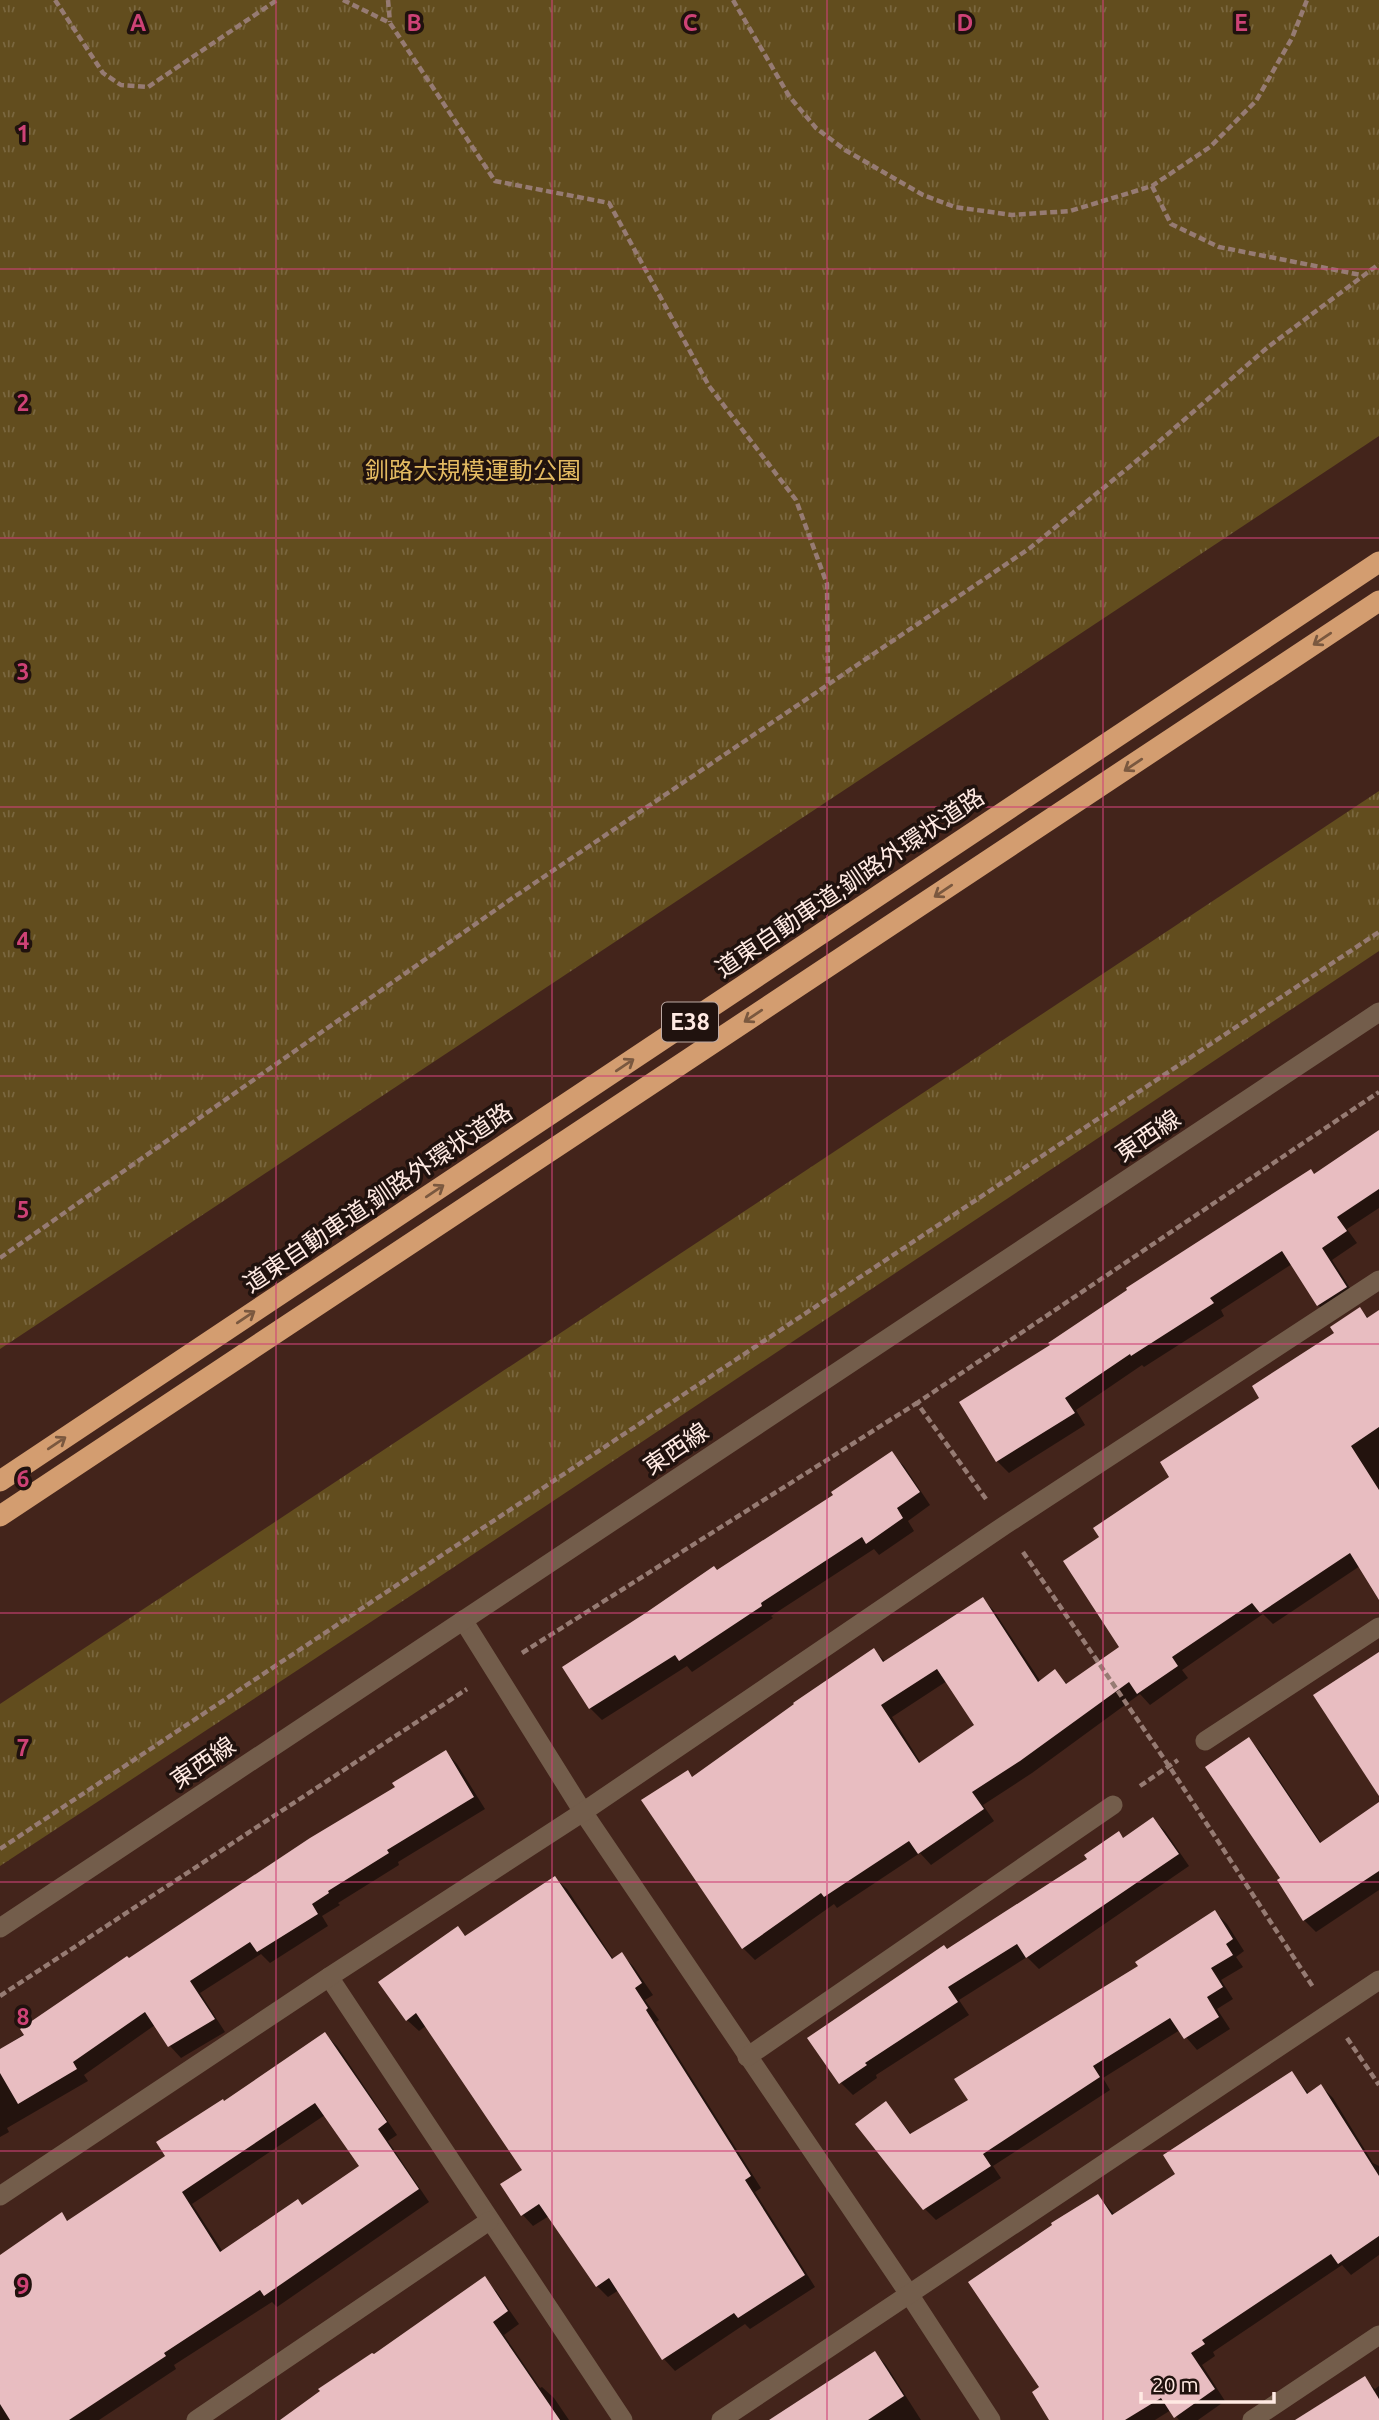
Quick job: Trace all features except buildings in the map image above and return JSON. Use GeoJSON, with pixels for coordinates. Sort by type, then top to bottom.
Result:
{"type":"FeatureCollection","features":[{"type":"Feature","properties":{"kind":"highway","name":"道東自動車道;釧路外環状道路"},"geometry":{"type":"LineString","coordinates":[[0,1481],[1379,562]]}},
{"type":"Feature","properties":{"kind":"highway","name":"E38"},"geometry":{"type":"LineString","coordinates":[[0,1516],[1379,601]]}},
{"type":"Feature","properties":{"kind":"street","name":"東西線"},"geometry":{"type":"LineString","coordinates":[[0,1928],[1379,1012]]}},
{"type":"Feature","properties":{"kind":"street"},"geometry":{"type":"LineString","coordinates":[[0,2196],[583,1812],[1005,1525],[1379,1280]]}},
{"type":"Feature","properties":{"kind":"street"},"geometry":{"type":"LineString","coordinates":[[463,1620],[583,1812],[909,2294],[991,2420]]}},
{"type":"Feature","properties":{"kind":"street"},"geometry":{"type":"LineString","coordinates":[[1205,1741],[1379,1627]]}},
{"type":"Feature","properties":{"kind":"street"},"geometry":{"type":"LineString","coordinates":[[747,2057],[1113,1805]]}},
{"type":"Feature","properties":{"kind":"street"},"geometry":{"type":"LineString","coordinates":[[329,1978],[623,2420]]}},
{"type":"Feature","properties":{"kind":"street"},"geometry":{"type":"LineString","coordinates":[[721,2420],[1379,1980]]}},
{"type":"Feature","properties":{"kind":"street"},"geometry":{"type":"LineString","coordinates":[[196,2420],[489,2221]]}},
{"type":"Feature","properties":{"kind":"street"},"geometry":{"type":"LineString","coordinates":[[1252,2420],[1379,2335]]}},
{"type":"Feature","properties":{"kind":"path"},"geometry":{"type":"LineString","coordinates":[[54,0],[103,74],[121,85],[148,87],[277,0]]}},
{"type":"Feature","properties":{"kind":"path"},"geometry":{"type":"LineString","coordinates":[[343,0],[390,23]]}},
{"type":"Feature","properties":{"kind":"path"},"geometry":{"type":"LineString","coordinates":[[388,0],[390,23],[495,181],[609,203],[709,386],[796,500],[827,584],[828,684]]}},
{"type":"Feature","properties":{"kind":"path"},"geometry":{"type":"LineString","coordinates":[[733,0],[789,96],[816,128],[845,150],[923,195],[956,207],[1012,215],[1070,211],[1152,186],[1210,147],[1256,101],[1292,38],[1307,0]]}},
{"type":"Feature","properties":{"kind":"path"},"geometry":{"type":"LineString","coordinates":[[1152,186],[1171,224],[1220,247],[1362,275]]}},
{"type":"Feature","properties":{"kind":"path"},"geometry":{"type":"LineString","coordinates":[[0,1258],[514,897],[1030,548],[1140,458],[1268,347],[1379,264]]}},
{"type":"Feature","properties":{"kind":"path"},"geometry":{"type":"LineString","coordinates":[[0,1849],[1379,932]]}},
{"type":"Feature","properties":{"kind":"path"},"geometry":{"type":"LineString","coordinates":[[0,1996],[495,1671],[917,1403],[1379,1092]]}},
{"type":"Feature","properties":{"kind":"path"},"geometry":{"type":"LineString","coordinates":[[917,1403],[1005,1525],[1169,1766],[1379,2085]]}},
{"type":"Feature","properties":{"kind":"path"},"geometry":{"type":"LineString","coordinates":[[1113,1805],[1205,1741]]}},
{"type":"Feature","properties":{"kind":"green space","name":"釧路大規模運動公園"},"geometry":{"type":"Polygon","coordinates":[[[0,0],[1379,0],[1379,436],[0,1349],[0,0]]]}},
{"type":"Feature","properties":{"kind":"green space"},"geometry":{"type":"Polygon","coordinates":[[[1379,791],[1379,951],[0,1866],[0,1704],[1379,791]]]}}]}
